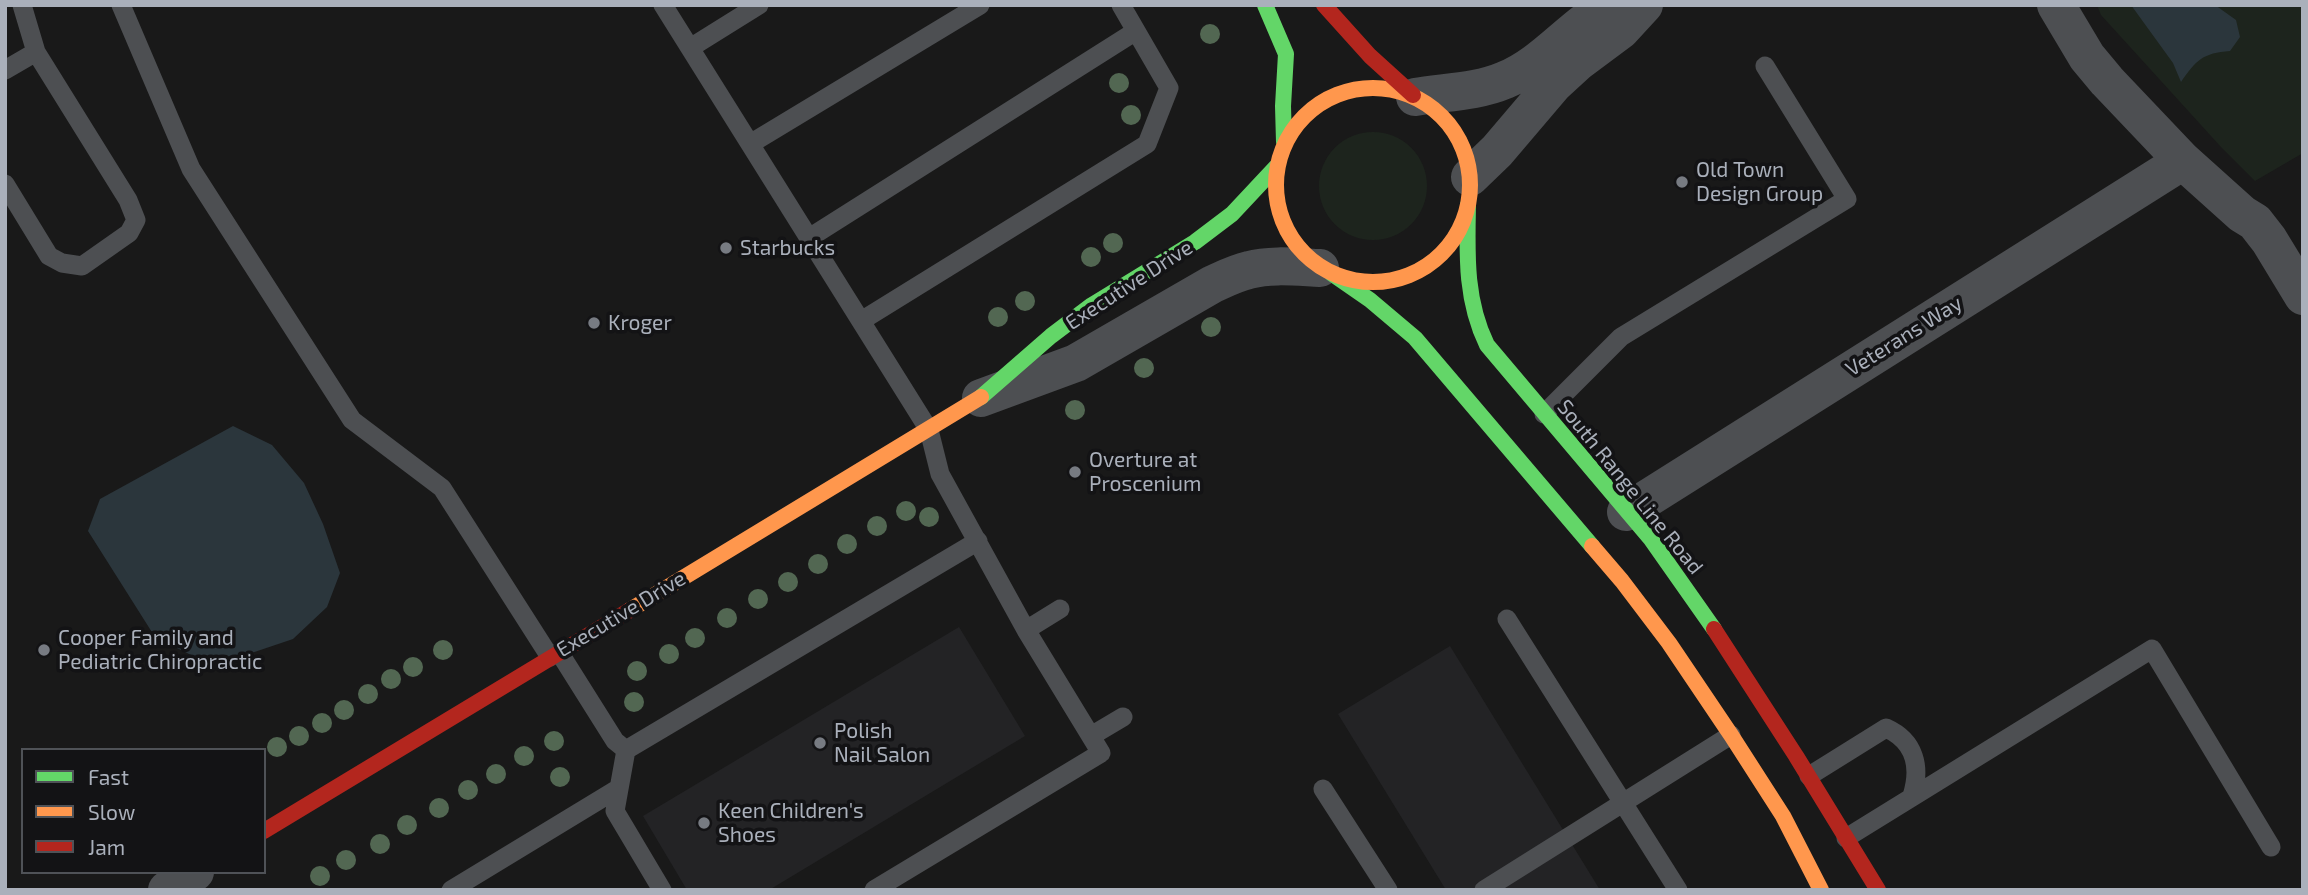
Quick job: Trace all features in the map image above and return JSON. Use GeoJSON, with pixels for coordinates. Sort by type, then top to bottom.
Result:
{"type":"FeatureCollection","features":[{"type":"Feature","properties":{"kind":"main road"},"geometry":{"type":"LineString","coordinates":[[1265,5],[1286,54],[1284,142]]}},
{"type":"Feature","properties":{"kind":"main road"},"geometry":{"type":"LineString","coordinates":[[1324,5],[1370,56],[1414,96],[1431,106],[1446,120],[1458,137],[1466,156],[1469,191],[1460,228],[1446,249],[1427,266],[1405,277],[1380,282],[1355,280],[1326,270]]}},
{"type":"Feature","properties":{"kind":"main road"},"geometry":{"type":"LineString","coordinates":[[1414,96],[1383,87],[1354,89],[1325,99],[1302,118],[1284,142],[1276,167],[1275,190],[1279,213],[1289,234],[1302,253],[1370,300],[1415,338],[1622,580],[1669,643],[1783,816],[1821,890]]}},
{"type":"Feature","properties":{"kind":"main road","name":"Executive Drive"},"geometry":{"type":"LineString","coordinates":[[266,830],[979,399],[1051,336],[1093,305],[1195,242],[1232,214],[1276,167]]}},
{"type":"Feature","properties":{"kind":"main road","name":"South Range Line Road"},"geometry":{"type":"LineString","coordinates":[[1469,191],[1466,264],[1477,328],[1497,359],[1650,538],[1699,606],[1748,678],[1878,890]]}},
{"type":"Feature","properties":{"kind":"street"},"geometry":{"type":"LineString","coordinates":[[1414,96],[1471,90],[1506,80],[1540,59],[1611,5]]}},
{"type":"Feature","properties":{"kind":"street"},"geometry":{"type":"LineString","coordinates":[[1469,191],[1497,151],[1554,84],[1621,30],[1644,5]]}},
{"type":"Feature","properties":{"kind":"street"},"geometry":{"type":"LineString","coordinates":[[2056,5],[2087,57],[2137,114],[2183,161],[2242,214],[2255,222],[2303,296]]}},
{"type":"Feature","properties":{"kind":"street","name":"Veterans Way"},"geometry":{"type":"LineString","coordinates":[[1626,512],[2183,161]]}},
{"type":"Feature","properties":{"kind":"street","name":"Executive Drive"},"geometry":{"type":"LineString","coordinates":[[979,399],[1076,363],[1233,275],[1250,269],[1277,267],[1326,270]]}},
{"type":"Feature","properties":{"kind":"street"},"geometry":{"type":"LineString","coordinates":[[167,890],[192,874]]}},
{"type":"Feature","properties":{"kind":"lane"},"geometry":{"type":"LineString","coordinates":[[5,184],[49,256],[62,263],[82,266],[129,233],[136,220],[128,200],[36,52],[22,5]]}},
{"type":"Feature","properties":{"kind":"lane"},"geometry":{"type":"LineString","coordinates":[[121,5],[191,169],[352,420],[442,488],[615,741],[626,750]]}},
{"type":"Feature","properties":{"kind":"lane"},"geometry":{"type":"LineString","coordinates":[[663,5],[929,430],[940,474],[1026,630],[1101,753],[874,890]]}},
{"type":"Feature","properties":{"kind":"lane"},"geometry":{"type":"LineString","coordinates":[[690,48],[759,5]]}},
{"type":"Feature","properties":{"kind":"lane"},"geometry":{"type":"LineString","coordinates":[[750,144],[980,5]]}},
{"type":"Feature","properties":{"kind":"lane"},"geometry":{"type":"LineString","coordinates":[[861,321],[1147,144],[1169,88],[1121,5]]}},
{"type":"Feature","properties":{"kind":"lane"},"geometry":{"type":"LineString","coordinates":[[809,239],[1136,31]]}},
{"type":"Feature","properties":{"kind":"lane"},"geometry":{"type":"LineString","coordinates":[[5,70],[36,52]]}},
{"type":"Feature","properties":{"kind":"lane"},"geometry":{"type":"LineString","coordinates":[[1544,414],[1621,337],[1847,200],[1765,66]]}},
{"type":"Feature","properties":{"kind":"lane"},"geometry":{"type":"LineString","coordinates":[[658,883],[615,811],[626,750],[978,541]]}},
{"type":"Feature","properties":{"kind":"lane"},"geometry":{"type":"LineString","coordinates":[[1026,630],[1060,609]]}},
{"type":"Feature","properties":{"kind":"lane"},"geometry":{"type":"LineString","coordinates":[[1507,619],[1678,890]]}},
{"type":"Feature","properties":{"kind":"lane"},"geometry":{"type":"LineString","coordinates":[[1846,838],[2152,649],[2271,848]]}},
{"type":"Feature","properties":{"kind":"lane"},"geometry":{"type":"LineString","coordinates":[[1091,736],[1123,717]]}},
{"type":"Feature","properties":{"kind":"lane"},"geometry":{"type":"LineString","coordinates":[[1809,776],[1886,728],[1896,732],[1915,755],[1917,781],[1912,796]]}},
{"type":"Feature","properties":{"kind":"lane"},"geometry":{"type":"LineString","coordinates":[[1484,890],[1731,735]]}},
{"type":"Feature","properties":{"kind":"lane"},"geometry":{"type":"LineString","coordinates":[[451,890],[619,788]]}},
{"type":"Feature","properties":{"kind":"lane"},"geometry":{"type":"LineString","coordinates":[[1323,789],[1388,890]]}},
{"type":"Feature","properties":{"kind":"shaded area"},"geometry":{"type":"Polygon","coordinates":[[[2097,5],[2303,5],[2303,153],[2255,181],[2101,15],[2097,5]]]}},
{"type":"Feature","properties":{"kind":"shaded area"},"geometry":{"type":"Polygon","coordinates":[[[2131,5],[2215,5],[2236,20],[2240,37],[2230,51],[2201,59],[2181,82],[2173,63],[2131,5]]]}},
{"type":"Feature","properties":{"kind":"shaded area"},"geometry":{"type":"Polygon","coordinates":[[[1373,132],[1394,136],[1411,148],[1423,165],[1427,186],[1423,207],[1411,224],[1394,236],[1373,240],[1352,236],[1335,224],[1323,207],[1319,186],[1323,165],[1335,148],[1352,136],[1373,132]]]}},
{"type":"Feature","properties":{"kind":"shaded area"},"geometry":{"type":"Polygon","coordinates":[[[233,426],[272,445],[304,483],[323,524],[340,573],[327,607],[293,639],[213,666],[155,637],[88,531],[100,499],[233,426]]]}},
{"type":"Feature","properties":{"kind":"shaded area"},"geometry":{"type":"Polygon","coordinates":[[[959,627],[1025,736],[769,890],[687,890],[643,816],[959,627]]]}},
{"type":"Feature","properties":{"kind":"shaded area"},"geometry":{"type":"Polygon","coordinates":[[[1450,646],[1600,890],[1446,890],[1338,714],[1450,646]]]}},
{"type":"Feature","properties":{"kind":"traffic: fast"},"geometry":{"type":"LineString","coordinates":[[1265,5],[1286,54],[1284,142]]}},
{"type":"Feature","properties":{"kind":"traffic: fast"},"geometry":{"type":"LineString","coordinates":[[981,397],[1051,336],[1092,305],[1195,242],[1232,214],[1276,167]]}},
{"type":"Feature","properties":{"kind":"traffic: fast"},"geometry":{"type":"LineString","coordinates":[[1468,205],[1471,294],[1487,345],[1650,538],[1714,629]]}},
{"type":"Feature","properties":{"kind":"traffic: fast"},"geometry":{"type":"LineString","coordinates":[[1331,273],[1370,300],[1415,338],[1592,546]]}},
{"type":"Feature","properties":{"kind":"traffic: slow"},"geometry":{"type":"LineString","coordinates":[[1373,88],[1410,95],[1442,116],[1463,148],[1470,185],[1463,222],[1442,254],[1410,275],[1373,282],[1336,275],[1304,254],[1283,222],[1276,185],[1283,148],[1304,116],[1336,95],[1373,88]]}},
{"type":"Feature","properties":{"kind":"traffic: slow"},"geometry":{"type":"LineString","coordinates":[[630,610],[981,397]]}},
{"type":"Feature","properties":{"kind":"traffic: slow"},"geometry":{"type":"LineString","coordinates":[[1592,546],[1669,643],[1731,735],[1783,816],[1821,890]]}},
{"type":"Feature","properties":{"kind":"traffic: jam"},"geometry":{"type":"LineString","coordinates":[[1324,5],[1370,56],[1413,95]]}},
{"type":"Feature","properties":{"kind":"traffic: jam"},"geometry":{"type":"LineString","coordinates":[[266,830],[630,610]]}},
{"type":"Feature","properties":{"kind":"traffic: jam"},"geometry":{"type":"LineString","coordinates":[[1714,629],[1878,890]]}},
{"type":"Feature","properties":{"kind":"place","name":"Old Town Design Group"},"geometry":{"type":"Point","coordinates":[1682,182]}},
{"type":"Feature","properties":{"kind":"place","name":"Starbucks"},"geometry":{"type":"Point","coordinates":[726,248]}},
{"type":"Feature","properties":{"kind":"place","name":"Kroger"},"geometry":{"type":"Point","coordinates":[594,323]}},
{"type":"Feature","properties":{"kind":"place","name":"Overture at Proscenium"},"geometry":{"type":"Point","coordinates":[1075,472]}},
{"type":"Feature","properties":{"kind":"place","name":"Cooper Family and Pediatric Chiropractic"},"geometry":{"type":"Point","coordinates":[44,650]}},
{"type":"Feature","properties":{"kind":"place","name":"Polish Nail Salon"},"geometry":{"type":"Point","coordinates":[820,743]}},
{"type":"Feature","properties":{"kind":"place","name":"Keen Children's Shoes"},"geometry":{"type":"Point","coordinates":[704,823]}}]}
